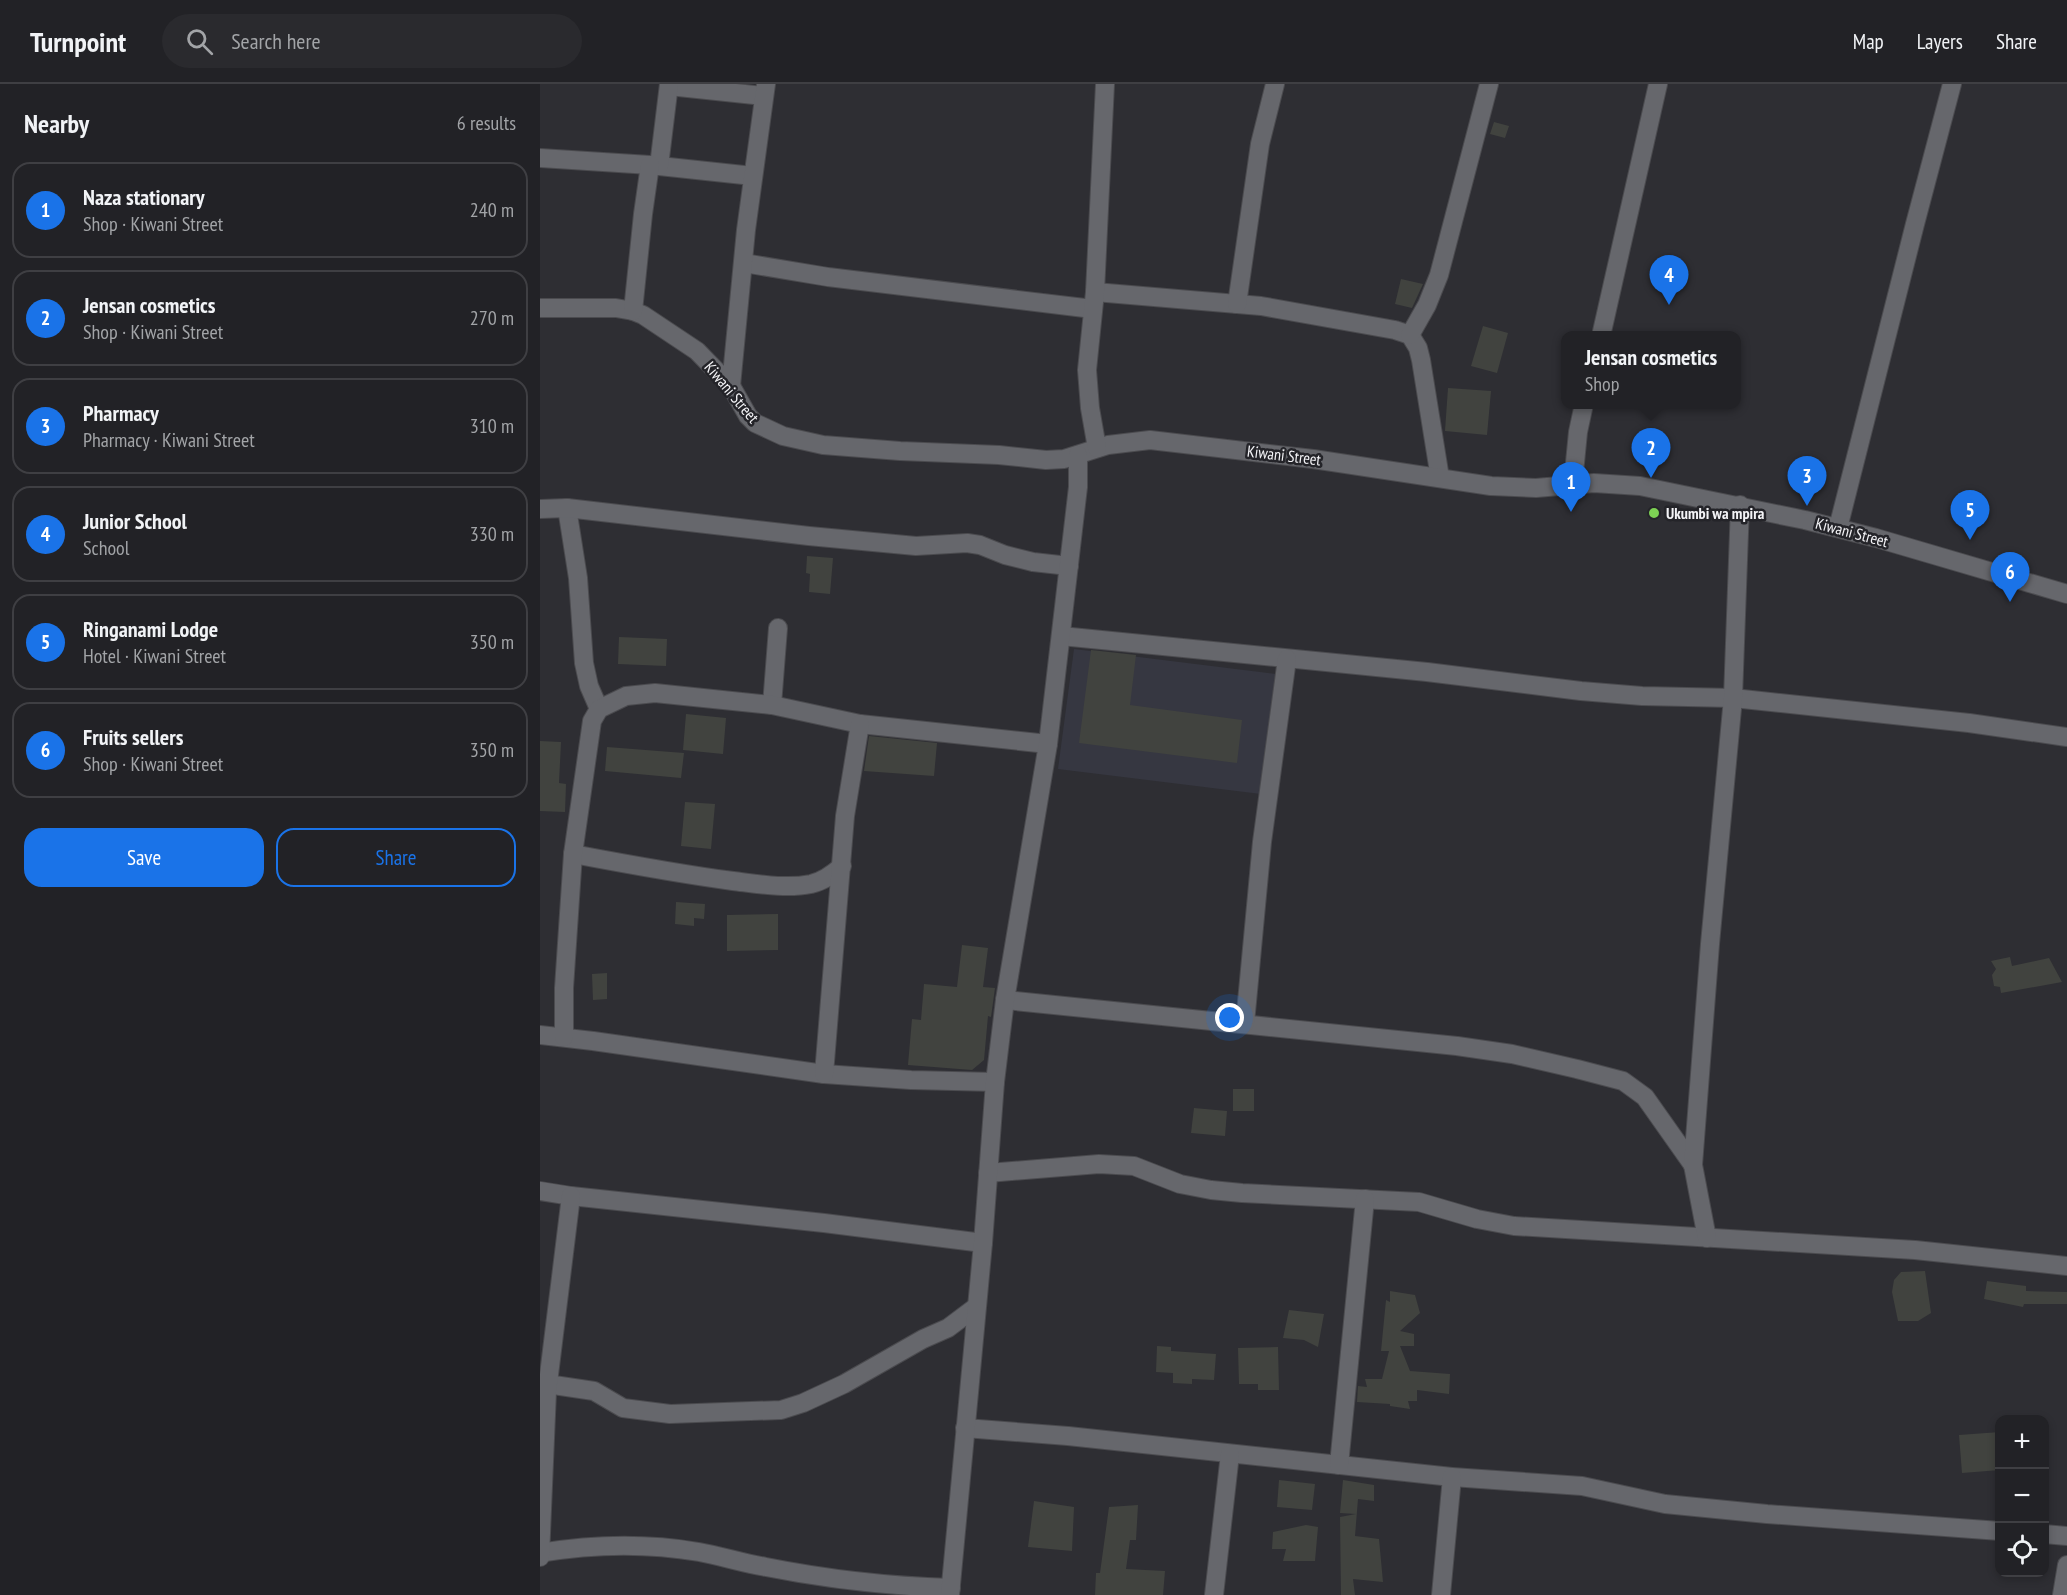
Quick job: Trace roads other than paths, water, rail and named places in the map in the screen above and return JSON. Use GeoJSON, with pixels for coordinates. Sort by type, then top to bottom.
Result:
{"type":"FeatureCollection","features":[{"type":"Feature","properties":{"kind":"street"},"geometry":{"type":"LineString","coordinates":[[1097,448],[1090,408],[1087,370],[1094,301],[1105,84]]}},
{"type":"Feature","properties":{"kind":"street"},"geometry":{"type":"LineString","coordinates":[[1237,304],[1260,144],[1275,84]]}},
{"type":"Feature","properties":{"kind":"street"},"geometry":{"type":"LineString","coordinates":[[1410,335],[1427,305],[1439,274],[1489,84]]}},
{"type":"Feature","properties":{"kind":"street"},"geometry":{"type":"LineString","coordinates":[[1838,528],[1914,224],[1952,84]]}},
{"type":"Feature","properties":{"kind":"street"},"geometry":{"type":"LineString","coordinates":[[633,311],[643,214],[655,165],[669,85],[765,90],[738,306],[731,386]]}},
{"type":"Feature","properties":{"kind":"street"},"geometry":{"type":"LineString","coordinates":[[1602,331],[1655,85]]}},
{"type":"Feature","properties":{"kind":"street"},"geometry":{"type":"LineString","coordinates":[[540,158],[655,165],[753,176]]}},
{"type":"Feature","properties":{"kind":"street"},"geometry":{"type":"LineString","coordinates":[[744,263],[828,277],[1094,301],[1237,304],[1395,330],[1410,335],[1418,348],[1440,478]]}},
{"type":"Feature","properties":{"kind":"street","name":"Kiwani Street"},"geometry":{"type":"LineString","coordinates":[[540,308],[616,308],[633,311],[697,351],[731,386],[748,416],[755,423],[783,436],[823,445],[1064,459],[1097,448],[1128,442],[1172,441],[1509,488],[1536,488],[1573,483],[1640,486],[1740,505],[1838,528],[2067,594]]}},
{"type":"Feature","properties":{"kind":"street"},"geometry":{"type":"LineString","coordinates":[[1573,483],[1578,432],[1583,409]]}},
{"type":"Feature","properties":{"kind":"street"},"geometry":{"type":"LineString","coordinates":[[571,1196],[547,1384],[540,1555],[574,1547],[630,1545],[697,1552],[765,1567],[951,1592],[994,1082],[1005,1000],[1048,744],[1078,487],[1078,455]]}},
{"type":"Feature","properties":{"kind":"street"},"geometry":{"type":"LineString","coordinates":[[1707,1238],[1694,1165],[1710,944],[1733,698],[1740,505]]}},
{"type":"Feature","properties":{"kind":"street"},"geometry":{"type":"LineString","coordinates":[[540,509],[567,508],[916,546],[967,543],[1033,562],[1069,566]]}},
{"type":"Feature","properties":{"kind":"street"},"geometry":{"type":"LineString","coordinates":[[567,508],[578,578],[584,663],[589,686],[599,709]]}},
{"type":"Feature","properties":{"kind":"street"},"geometry":{"type":"LineString","coordinates":[[772,705],[778,628]]}},
{"type":"Feature","properties":{"kind":"street"},"geometry":{"type":"LineString","coordinates":[[1061,636],[1427,672],[1581,691],[1642,696],[1733,698],[1969,723],[2067,737]]}},
{"type":"Feature","properties":{"kind":"street"},"geometry":{"type":"LineString","coordinates":[[1245,1023],[1262,842],[1287,659]]}},
{"type":"Feature","properties":{"kind":"street"},"geometry":{"type":"LineString","coordinates":[[564,1037],[564,988],[573,855],[592,721],[599,709],[626,696],[655,693],[772,705],[860,724],[1048,744]]}},
{"type":"Feature","properties":{"kind":"street"},"geometry":{"type":"LineString","coordinates":[[824,1074],[846,816],[860,724]]}},
{"type":"Feature","properties":{"kind":"street"},"geometry":{"type":"LineString","coordinates":[[573,855],[772,886],[809,885],[832,875],[842,866]]}},
{"type":"Feature","properties":{"kind":"street"},"geometry":{"type":"LineString","coordinates":[[1005,1000],[1245,1023],[1479,1049],[1577,1069],[1623,1081],[1645,1097],[1694,1165]]}},
{"type":"Feature","properties":{"kind":"street"},"geometry":{"type":"LineString","coordinates":[[540,1035],[824,1074],[911,1080],[994,1082]]}},
{"type":"Feature","properties":{"kind":"street"},"geometry":{"type":"LineString","coordinates":[[988,1173],[1099,1164],[1134,1166],[1180,1184],[1211,1190],[1419,1202],[1477,1219],[1514,1226],[1915,1250],[2067,1266]]}},
{"type":"Feature","properties":{"kind":"street"},"geometry":{"type":"LineString","coordinates":[[540,1191],[982,1243]]}},
{"type":"Feature","properties":{"kind":"street"},"geometry":{"type":"LineString","coordinates":[[1339,1465],[1365,1199]]}},
{"type":"Feature","properties":{"kind":"street"},"geometry":{"type":"LineString","coordinates":[[547,1384],[594,1391],[623,1408],[670,1414],[781,1410],[803,1403],[844,1384],[905,1349],[948,1328],[976,1307]]}},
{"type":"Feature","properties":{"kind":"street"},"geometry":{"type":"LineString","coordinates":[[965,1428],[1068,1436],[1452,1477],[1582,1486],[1665,1504],[1995,1531]]}},
{"type":"Feature","properties":{"kind":"street"},"geometry":{"type":"LineString","coordinates":[[1214,1595],[1230,1454]]}},
{"type":"Feature","properties":{"kind":"street"},"geometry":{"type":"LineString","coordinates":[[1442,1595],[1452,1477]]}},
{"type":"Feature","properties":{"kind":"street"},"geometry":{"type":"LineString","coordinates":[[2049,1534],[2067,1536]]}},
{"type":"Feature","properties":{"kind":"street"},"geometry":{"type":"LineString","coordinates":[[2062,1595],[2066,1573]]}},
{"type":"Feature","properties":{"kind":"place","name":"Junior School"},"geometry":{"type":"Point","coordinates":[1669,305]}},
{"type":"Feature","properties":{"kind":"place","name":"Jensan cosmetics"},"geometry":{"type":"Point","coordinates":[1651,478]}},
{"type":"Feature","properties":{"kind":"place","name":"Pharmacy"},"geometry":{"type":"Point","coordinates":[1807,506]}},
{"type":"Feature","properties":{"kind":"place","name":"Naza stationary"},"geometry":{"type":"Point","coordinates":[1571,512]}},
{"type":"Feature","properties":{"kind":"place","name":"Ukumbi wa mpira"},"geometry":{"type":"Point","coordinates":[1654,513]}},
{"type":"Feature","properties":{"kind":"place","name":"Ringanami Lodge"},"geometry":{"type":"Point","coordinates":[1970,540]}},
{"type":"Feature","properties":{"kind":"place","name":"Fruits sellers"},"geometry":{"type":"Point","coordinates":[2010,602]}}]}
